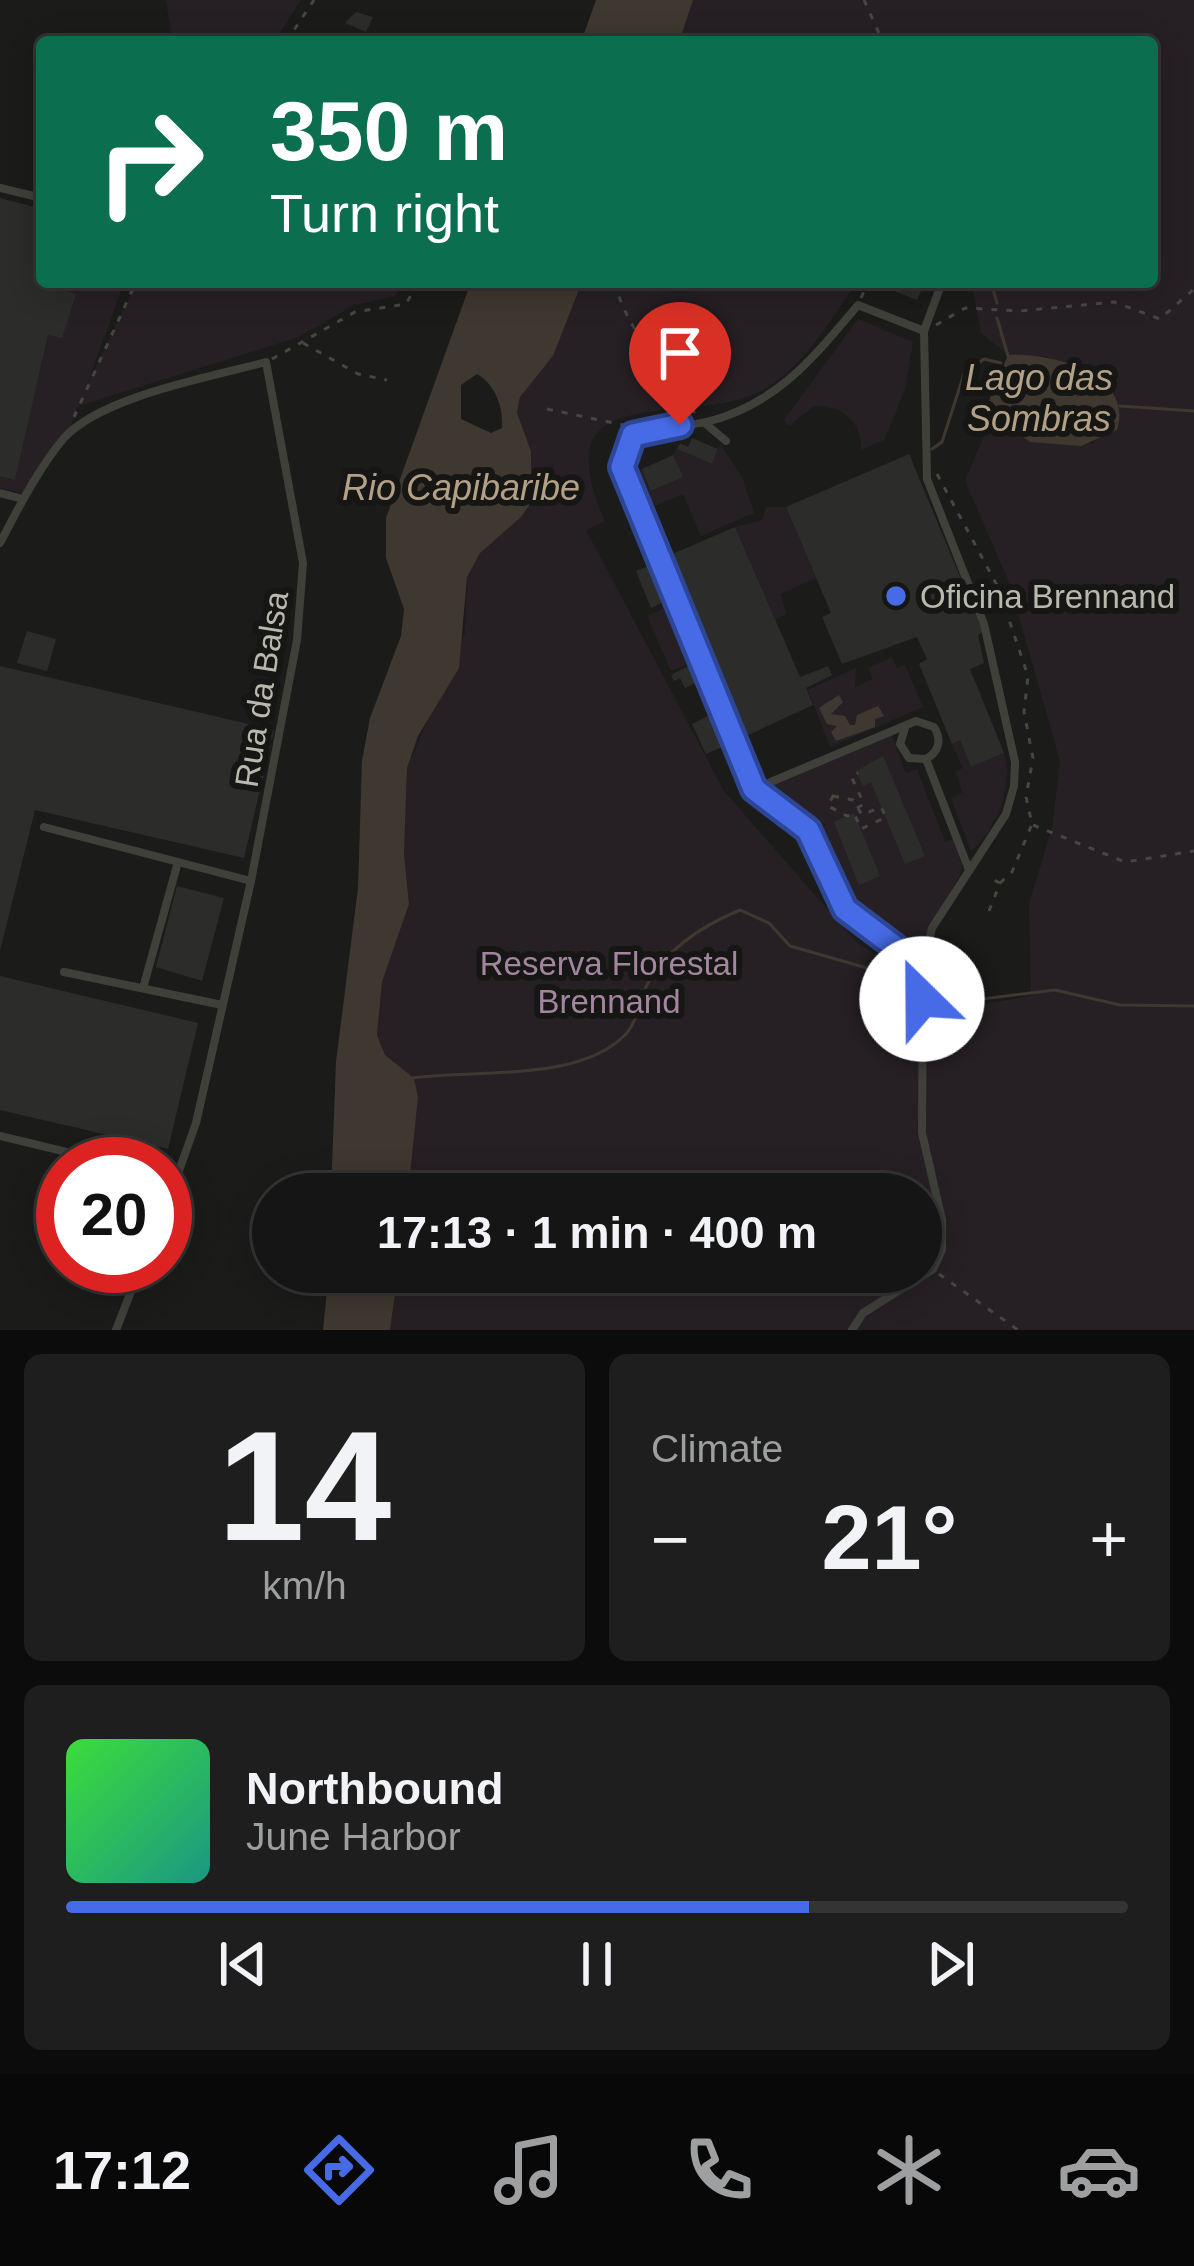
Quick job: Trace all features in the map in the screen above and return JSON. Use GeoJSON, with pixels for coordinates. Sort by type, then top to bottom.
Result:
{"type":"FeatureCollection","features":[{"type":"Feature","properties":{"kind":"lane"},"geometry":{"type":"LineString","coordinates":[[0,188],[36,197]]}},
{"type":"Feature","properties":{"kind":"lane"},"geometry":{"type":"LineString","coordinates":[[932,1173],[922,1132],[923,968],[932,928],[1006,814],[1016,762],[984,624],[927,479],[924,332],[940,288]]}},
{"type":"Feature","properties":{"kind":"lane"},"geometry":{"type":"LineString","coordinates":[[923,968],[845,909],[808,830],[754,789],[622,467],[625,447],[643,429],[705,423],[773,395],[795,379],[857,305],[924,332]]}},
{"type":"Feature","properties":{"kind":"lane"},"geometry":{"type":"LineString","coordinates":[[0,543],[23,499],[67,435],[152,394],[266,362]]}},
{"type":"Feature","properties":{"kind":"lane","name":"Rua da Balsa"},"geometry":{"type":"LineString","coordinates":[[188,1137],[251,881],[291,683],[303,563],[266,362]]}},
{"type":"Feature","properties":{"kind":"lane"},"geometry":{"type":"LineString","coordinates":[[705,423],[726,441]]}},
{"type":"Feature","properties":{"kind":"lane"},"geometry":{"type":"LineString","coordinates":[[0,493],[23,499]]}},
{"type":"Feature","properties":{"kind":"lane"},"geometry":{"type":"LineString","coordinates":[[754,789],[916,721],[934,727],[939,745],[926,759]]}},
{"type":"Feature","properties":{"kind":"lane"},"geometry":{"type":"LineString","coordinates":[[905,728],[900,738],[905,754],[926,759]]}},
{"type":"Feature","properties":{"kind":"lane"},"geometry":{"type":"LineString","coordinates":[[926,759],[969,871]]}},
{"type":"Feature","properties":{"kind":"lane"},"geometry":{"type":"LineString","coordinates":[[44,827],[251,881]]}},
{"type":"Feature","properties":{"kind":"lane"},"geometry":{"type":"LineString","coordinates":[[143,988],[178,862]]}},
{"type":"Feature","properties":{"kind":"lane"},"geometry":{"type":"LineString","coordinates":[[64,972],[222,1005]]}},
{"type":"Feature","properties":{"kind":"lane"},"geometry":{"type":"LineString","coordinates":[[0,1136],[36,1145]]}},
{"type":"Feature","properties":{"kind":"lane"},"geometry":{"type":"LineString","coordinates":[[942,1216],[942,1250]]}},
{"type":"Feature","properties":{"kind":"lane"},"geometry":{"type":"LineString","coordinates":[[116,1330],[130,1293]]}},
{"type":"Feature","properties":{"kind":"lane"},"geometry":{"type":"LineString","coordinates":[[852,1330],[863,1313],[895,1293]]}},
{"type":"Feature","properties":{"kind":"path"},"geometry":{"type":"LineString","coordinates":[[290,36],[314,0]]}},
{"type":"Feature","properties":{"kind":"path"},"geometry":{"type":"LineString","coordinates":[[864,0],[880,36]]}},
{"type":"Feature","properties":{"kind":"path"},"geometry":{"type":"LineString","coordinates":[[67,435],[133,288]]}},
{"type":"Feature","properties":{"kind":"path"},"geometry":{"type":"LineString","coordinates":[[266,362],[355,312],[406,304],[415,288]]}},
{"type":"Feature","properties":{"kind":"path"},"geometry":{"type":"LineString","coordinates":[[616,288],[616,300],[636,333],[705,423]]}},
{"type":"Feature","properties":{"kind":"path"},"geometry":{"type":"LineString","coordinates":[[857,305],[865,288]]}},
{"type":"Feature","properties":{"kind":"path"},"geometry":{"type":"LineString","coordinates":[[924,332],[965,308],[1020,311],[1114,302],[1160,319],[1194,289]]}},
{"type":"Feature","properties":{"kind":"path"},"geometry":{"type":"LineString","coordinates":[[303,343],[358,374],[387,380]]}},
{"type":"Feature","properties":{"kind":"path"},"geometry":{"type":"LineString","coordinates":[[547,409],[643,429]]}},
{"type":"Feature","properties":{"kind":"path"},"geometry":{"type":"LineString","coordinates":[[857,808],[864,804],[851,776],[858,773]]}},
{"type":"Feature","properties":{"kind":"path"},"geometry":{"type":"LineString","coordinates":[[833,796],[853,800],[857,808],[862,815],[881,807],[886,818],[861,829],[854,813],[848,816],[828,806],[833,796]]}},
{"type":"Feature","properties":{"kind":"path"},"geometry":{"type":"LineString","coordinates":[[1032,824],[1125,862],[1194,851]]}},
{"type":"Feature","properties":{"kind":"path"},"geometry":{"type":"LineString","coordinates":[[989,911],[1000,884],[990,878]]}},
{"type":"Feature","properties":{"kind":"path"},"geometry":{"type":"LineString","coordinates":[[942,1275],[1018,1330]]}},
{"type":"Feature","properties":{"kind":"green space"},"geometry":{"type":"Polygon","coordinates":[[[166,0],[301,0],[278,36],[171,33],[166,0]]]}},
{"type":"Feature","properties":{"kind":"green space","name":"Reserva Florestal Brennand"},"geometry":{"type":"Polygon","coordinates":[[[693,0],[1194,0],[1194,1330],[390,1330],[395,1293],[942,1293],[942,1173],[410,1173],[418,1097],[414,1078],[385,1055],[377,1036],[382,982],[409,904],[404,854],[407,768],[465,633],[467,577],[479,553],[521,517],[533,479],[531,451],[517,413],[520,397],[553,356],[580,288],[854,288],[803,356],[761,391],[730,402],[630,416],[606,426],[591,444],[590,475],[605,521],[586,530],[724,791],[857,943],[968,1007],[1031,996],[1029,904],[1052,828],[1060,761],[1009,582],[965,481],[986,431],[1014,430],[1030,442],[1093,443],[1101,434],[1107,383],[1046,356],[1008,355],[981,333],[972,288],[1158,288],[1158,36],[681,36],[693,0]]]}},
{"type":"Feature","properties":{"kind":"green space"},"geometry":{"type":"Polygon","coordinates":[[[134,288],[400,288],[395,296],[354,305],[299,337],[78,406],[67,435],[22,493],[0,488],[0,476],[15,479],[48,335],[62,337],[75,295],[59,289],[121,291],[86,387],[134,288]]]}},
{"type":"Feature","properties":{"kind":"green space"},"geometry":{"type":"Polygon","coordinates":[[[858,319],[913,342],[905,390],[884,440],[861,450],[854,423],[833,408],[814,406],[789,426],[784,420],[858,319]]]}},
{"type":"Feature","properties":{"kind":"green space"},"geometry":{"type":"Polygon","coordinates":[[[721,445],[742,477],[754,513],[701,536],[683,494],[648,509],[632,473],[642,469],[652,491],[682,477],[673,455],[677,449],[711,464],[721,445]]]}},
{"type":"Feature","properties":{"kind":"green space"},"geometry":{"type":"Polygon","coordinates":[[[766,507],[786,507],[816,578],[780,594],[787,614],[775,619],[735,527],[762,520],[766,507]]]}},
{"type":"Feature","properties":{"kind":"green space"},"geometry":{"type":"Polygon","coordinates":[[[665,608],[689,663],[671,671],[647,616],[665,608]]]}},
{"type":"Feature","properties":{"kind":"green space"},"geometry":{"type":"Polygon","coordinates":[[[892,657],[897,668],[905,665],[923,707],[830,747],[808,690],[856,668],[855,687],[873,679],[868,668],[892,657]]]}},
{"type":"Feature","properties":{"kind":"green space"},"geometry":{"type":"Polygon","coordinates":[[[889,728],[906,773],[917,769],[945,842],[953,839],[963,869],[916,955],[852,912],[808,820],[756,784],[889,728]]]}},
{"type":"Feature","properties":{"kind":"green space"},"geometry":{"type":"Polygon","coordinates":[[[960,740],[971,767],[1004,753],[1006,766],[1001,806],[971,851],[951,798],[963,792],[955,772],[963,768],[952,744],[960,740]]]}},
{"type":"Feature","properties":{"kind":"water"},"geometry":{"type":"Polygon","coordinates":[[[596,0],[693,0],[681,36],[583,36],[596,0]]]}},
{"type":"Feature","properties":{"kind":"water","name":"Rio Capibaribe"},"geometry":{"type":"Polygon","coordinates":[[[469,288],[580,288],[553,356],[520,397],[517,413],[531,451],[532,501],[480,553],[467,577],[459,668],[418,736],[407,768],[404,854],[409,904],[382,982],[377,1035],[385,1055],[414,1078],[418,1097],[410,1173],[332,1173],[336,1062],[358,888],[362,761],[370,718],[401,636],[404,609],[386,558],[386,518],[469,288]],[[477,374],[461,385],[461,419],[491,433],[502,428],[497,397],[477,374]]]}},
{"type":"Feature","properties":{"kind":"water","name":"Lago das Sombras"},"geometry":{"type":"Polygon","coordinates":[[[1008,355],[1066,363],[1102,381],[1114,394],[1117,430],[1081,446],[1030,442],[1014,430],[986,431],[980,423],[1008,355]]]}},
{"type":"Feature","properties":{"kind":"water"},"geometry":{"type":"Polygon","coordinates":[[[839,695],[843,702],[831,714],[845,716],[850,725],[855,725],[857,715],[878,706],[884,716],[875,719],[875,727],[836,741],[831,732],[837,726],[827,724],[819,708],[839,695]]]}},
{"type":"Feature","properties":{"kind":"water"},"geometry":{"type":"Polygon","coordinates":[[[327,1293],[395,1293],[390,1330],[323,1330],[327,1293]]]}},
{"type":"Feature","properties":{"kind":"building"},"geometry":{"type":"Polygon","coordinates":[[[356,12],[373,17],[366,32],[345,23],[356,12]]]}},
{"type":"Feature","properties":{"kind":"building"},"geometry":{"type":"Polygon","coordinates":[[[0,198],[36,207],[36,288],[76,294],[62,338],[48,335],[15,480],[0,476],[0,198]]]}},
{"type":"Feature","properties":{"kind":"building"},"geometry":{"type":"Polygon","coordinates":[[[887,288],[922,288],[917,300],[887,288]]]}},
{"type":"Feature","properties":{"kind":"building"},"geometry":{"type":"Polygon","coordinates":[[[692,438],[718,449],[712,464],[677,449],[680,443],[688,447],[692,438]]]}},
{"type":"Feature","properties":{"kind":"building","name":"Oficina Brennand"},"geometry":{"type":"Polygon","coordinates":[[[909,454],[983,632],[978,635],[984,663],[970,669],[1004,753],[971,767],[960,740],[952,744],[919,664],[927,659],[917,637],[842,664],[822,617],[831,613],[786,507],[909,454]]]}},
{"type":"Feature","properties":{"kind":"building"},"geometry":{"type":"Polygon","coordinates":[[[673,455],[683,477],[651,491],[642,469],[673,455]]]}},
{"type":"Feature","properties":{"kind":"building"},"geometry":{"type":"Polygon","coordinates":[[[735,527],[800,677],[828,666],[832,675],[806,688],[813,705],[746,736],[703,648],[670,555],[735,527]]]}},
{"type":"Feature","properties":{"kind":"building"},"geometry":{"type":"Polygon","coordinates":[[[651,565],[666,601],[651,608],[636,571],[651,565]]]}},
{"type":"Feature","properties":{"kind":"building"},"geometry":{"type":"Polygon","coordinates":[[[27,631],[56,639],[47,671],[17,663],[27,631]]]}},
{"type":"Feature","properties":{"kind":"building"},"geometry":{"type":"Polygon","coordinates":[[[692,664],[701,680],[685,688],[680,678],[674,681],[671,675],[692,664]]]}},
{"type":"Feature","properties":{"kind":"building"},"geometry":{"type":"Polygon","coordinates":[[[0,666],[274,730],[244,858],[35,810],[0,951],[0,666]]]}},
{"type":"Feature","properties":{"kind":"building"},"geometry":{"type":"Polygon","coordinates":[[[714,713],[728,744],[706,754],[692,724],[714,713]]]}},
{"type":"Feature","properties":{"kind":"building"},"geometry":{"type":"Polygon","coordinates":[[[883,756],[925,856],[905,864],[871,782],[863,786],[856,771],[883,756]]]}},
{"type":"Feature","properties":{"kind":"building"},"geometry":{"type":"Polygon","coordinates":[[[854,813],[880,876],[859,885],[834,822],[854,813]]]}},
{"type":"Feature","properties":{"kind":"building"},"geometry":{"type":"Polygon","coordinates":[[[177,886],[224,898],[202,981],[156,967],[177,886]]]}},
{"type":"Feature","properties":{"kind":"building"},"geometry":{"type":"Polygon","coordinates":[[[0,976],[198,1023],[171,1137],[116,1137],[0,1110],[0,976]]]}},
{"type":"Feature","properties":{"kind":"waterway"},"geometry":{"type":"LineString","coordinates":[[993,288],[997,303]]}},
{"type":"Feature","properties":{"kind":"waterway"},"geometry":{"type":"LineString","coordinates":[[997,318],[1008,356]]}},
{"type":"Feature","properties":{"kind":"waterway"},"geometry":{"type":"LineString","coordinates":[[932,449],[942,442],[964,374],[984,359],[1001,363]]}},
{"type":"Feature","properties":{"kind":"waterway"},"geometry":{"type":"LineString","coordinates":[[1120,406],[1194,411]]}},
{"type":"Feature","properties":{"kind":"waterway"},"geometry":{"type":"LineString","coordinates":[[413,1078],[555,1067],[606,1050],[630,1029],[648,983],[676,948],[740,910],[769,923],[790,946],[888,974],[901,987],[931,997],[958,1002],[1055,990],[1120,1005],[1194,1006]]}},
{"type":"Feature","properties":{"kind":"place","name":"Oficina Brennand"},"geometry":{"type":"Point","coordinates":[896,596]}},
{"type":"Feature","properties":{"kind":"route"},"geometry":{"type":"LineString","coordinates":[[680,425],[643,429],[633,435],[625,447],[622,467],[754,789],[808,830],[845,909],[873,935],[923,968],[922,999]]}}]}
